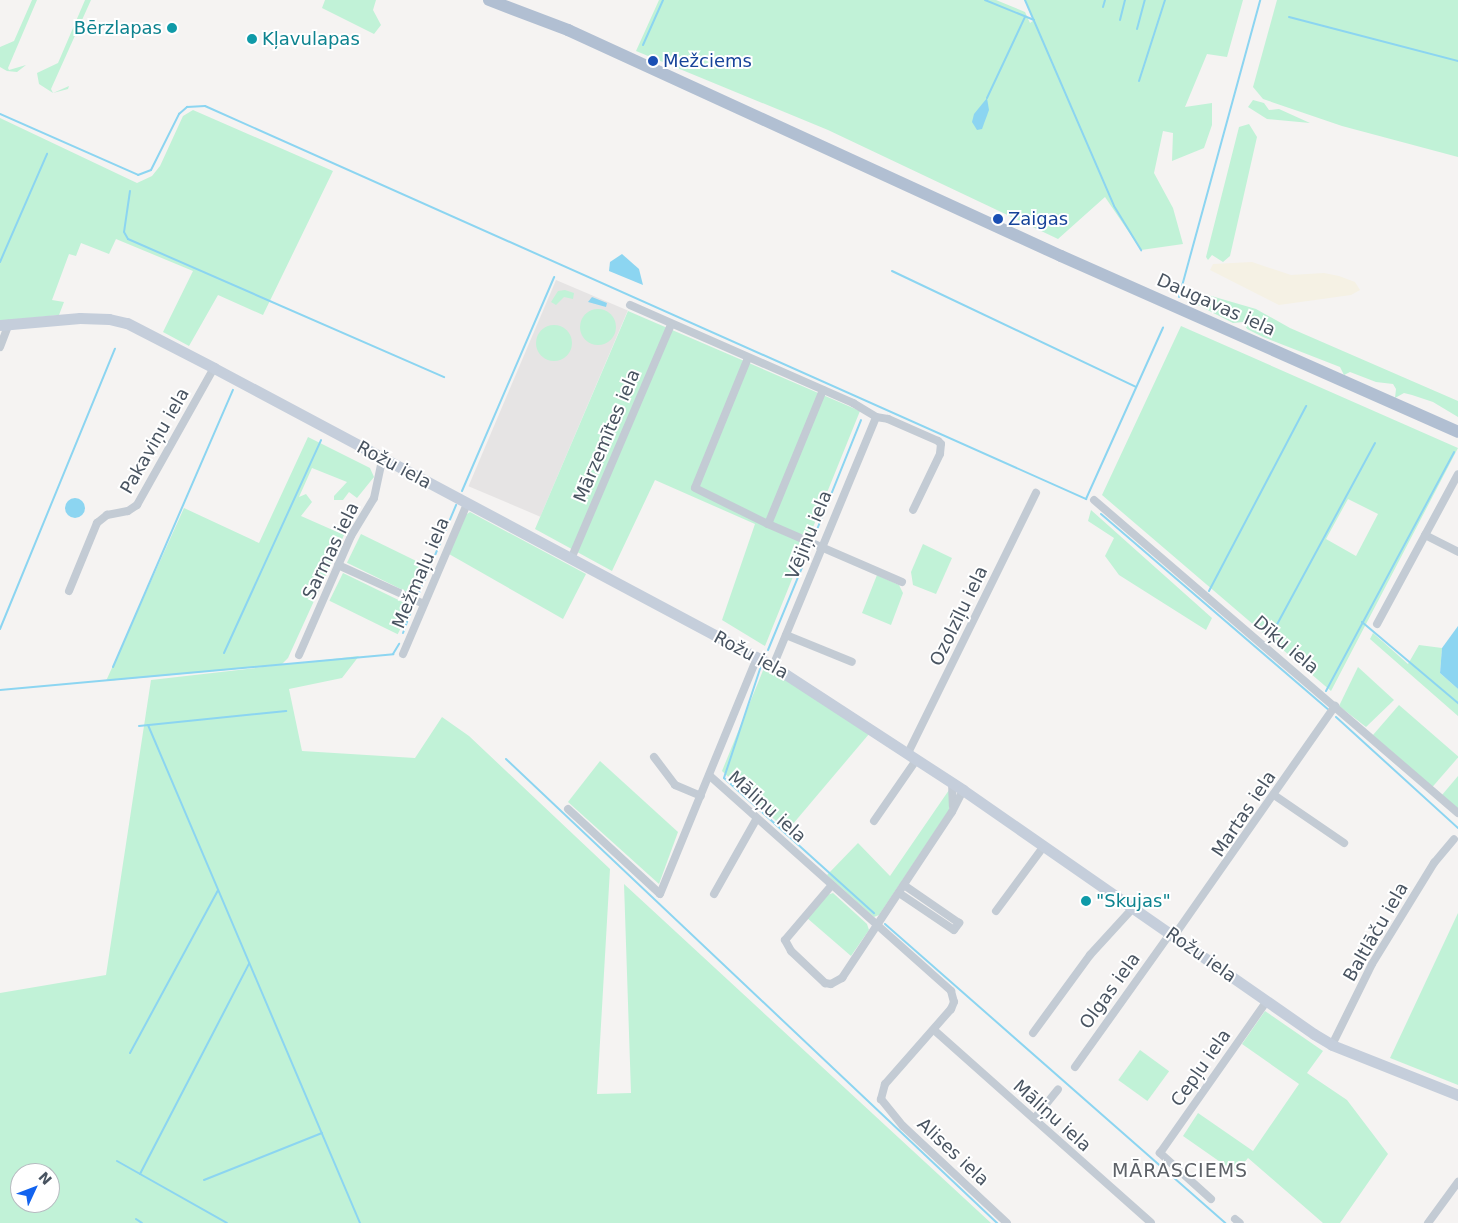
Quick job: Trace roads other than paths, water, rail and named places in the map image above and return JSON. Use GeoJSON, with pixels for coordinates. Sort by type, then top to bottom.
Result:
{"type":"FeatureCollection","features":[{"type":"Feature","properties":{"kind":"main road","name":"Daugavas iela"},"geometry":{"type":"LineString","coordinates":[[489,0],[568,30],[960,210],[1458,432]]}},
{"type":"Feature","properties":{"kind":"street"},"geometry":{"type":"LineString","coordinates":[[630,305],[870,411],[876,417],[888,419],[941,444],[940,454],[913,510]]}},
{"type":"Feature","properties":{"kind":"street","name":"Rožu iela"},"geometry":{"type":"LineString","coordinates":[[5,324],[110,319],[127,324],[214,368],[773,666],[952,782],[1134,906],[1172,935],[1332,1045],[1458,1095]]}},
{"type":"Feature","properties":{"kind":"street"},"geometry":{"type":"LineString","coordinates":[[0,347],[5,324]]}},
{"type":"Feature","properties":{"kind":"street","name":"Mārzemītes iela"},"geometry":{"type":"LineString","coordinates":[[571,559],[671,324]]}},
{"type":"Feature","properties":{"kind":"street"},"geometry":{"type":"LineString","coordinates":[[748,358],[695,488],[820,548],[902,582]]}},
{"type":"Feature","properties":{"kind":"street","name":"Pakaviņu iela"},"geometry":{"type":"LineString","coordinates":[[69,591],[97,523],[107,515],[128,511],[137,505],[214,368]]}},
{"type":"Feature","properties":{"kind":"street"},"geometry":{"type":"LineString","coordinates":[[768,524],[823,390]]}},
{"type":"Feature","properties":{"kind":"street","name":"Vējiņu iela"},"geometry":{"type":"LineString","coordinates":[[773,666],[820,548],[876,417]]}},
{"type":"Feature","properties":{"kind":"street","name":"Sarmas iela"},"geometry":{"type":"LineString","coordinates":[[299,655],[338,565],[374,498],[382,459]]}},
{"type":"Feature","properties":{"kind":"street"},"geometry":{"type":"LineString","coordinates":[[1377,624],[1458,474]]}},
{"type":"Feature","properties":{"kind":"street","name":"Ozolzīļu iela"},"geometry":{"type":"LineString","coordinates":[[874,821],[912,756],[1036,493]]}},
{"type":"Feature","properties":{"kind":"street","name":"Dīķu iela"},"geometry":{"type":"LineString","coordinates":[[1094,500],[1458,814]]}},
{"type":"Feature","properties":{"kind":"street","name":"Mežmaļu iela"},"geometry":{"type":"LineString","coordinates":[[403,654],[467,504]]}},
{"type":"Feature","properties":{"kind":"street"},"geometry":{"type":"LineString","coordinates":[[1425,535],[1458,552]]}},
{"type":"Feature","properties":{"kind":"street"},"geometry":{"type":"LineString","coordinates":[[338,565],[424,604]]}},
{"type":"Feature","properties":{"kind":"street"},"geometry":{"type":"LineString","coordinates":[[786,635],[852,662]]}},
{"type":"Feature","properties":{"kind":"street","name":"Māliņu iela"},"geometry":{"type":"LineString","coordinates":[[757,657],[710,776],[831,886],[951,991],[954,1002],[934,1030],[1151,1223]]}},
{"type":"Feature","properties":{"kind":"street","name":"Martas iela"},"geometry":{"type":"LineString","coordinates":[[1172,935],[1274,795],[1335,706]]}},
{"type":"Feature","properties":{"kind":"street"},"geometry":{"type":"LineString","coordinates":[[654,757],[675,785],[701,796]]}},
{"type":"Feature","properties":{"kind":"street"},"geometry":{"type":"LineString","coordinates":[[568,809],[660,894],[710,776]]}},
{"type":"Feature","properties":{"kind":"street"},"geometry":{"type":"LineString","coordinates":[[952,782],[954,808]]}},
{"type":"Feature","properties":{"kind":"street"},"geometry":{"type":"LineString","coordinates":[[831,886],[785,940],[791,952],[825,983],[831,984],[842,978],[954,808],[963,790]]}},
{"type":"Feature","properties":{"kind":"street"},"geometry":{"type":"LineString","coordinates":[[1274,795],[1344,842]]}},
{"type":"Feature","properties":{"kind":"street"},"geometry":{"type":"LineString","coordinates":[[714,894],[757,818]]}},
{"type":"Feature","properties":{"kind":"street","name":"Baltlāču iela"},"geometry":{"type":"LineString","coordinates":[[1332,1045],[1372,964],[1434,863],[1454,839]]}},
{"type":"Feature","properties":{"kind":"street"},"geometry":{"type":"LineString","coordinates":[[996,911],[1044,846]]}},
{"type":"Feature","properties":{"kind":"street"},"geometry":{"type":"LineString","coordinates":[[899,893],[954,930],[960,923],[904,885]]}},
{"type":"Feature","properties":{"kind":"street"},"geometry":{"type":"LineString","coordinates":[[1033,1033],[1090,955],[1134,906]]}},
{"type":"Feature","properties":{"kind":"street","name":"Olgas iela"},"geometry":{"type":"LineString","coordinates":[[1075,1067],[1172,935]]}},
{"type":"Feature","properties":{"kind":"street","name":"Cepļu iela"},"geometry":{"type":"LineString","coordinates":[[1211,1199],[1160,1153],[1267,1001]]}},
{"type":"Feature","properties":{"kind":"street","name":"Alises iela"},"geometry":{"type":"LineString","coordinates":[[934,1030],[885,1084],[881,1099],[903,1126],[1007,1223]]}},
{"type":"Feature","properties":{"kind":"street"},"geometry":{"type":"LineString","coordinates":[[1034,1119],[1058,1089]]}},
{"type":"Feature","properties":{"kind":"street"},"geometry":{"type":"LineString","coordinates":[[1428,1223],[1458,1182]]}},
{"type":"Feature","properties":{"kind":"water"},"geometry":{"type":"Polygon","coordinates":[[[987,98],[989,110],[982,129],[977,130],[972,122],[974,114],[987,98]]]}},
{"type":"Feature","properties":{"kind":"water"},"geometry":{"type":"Polygon","coordinates":[[[622,254],[639,269],[643,285],[609,271],[610,262],[622,254]]]}},
{"type":"Feature","properties":{"kind":"water"},"geometry":{"type":"Polygon","coordinates":[[[592,297],[607,303],[606,307],[588,302],[592,297]]]}},
{"type":"Feature","properties":{"kind":"water"},"geometry":{"type":"Polygon","coordinates":[[[75,498],[82,501],[85,508],[82,515],[75,518],[68,515],[65,508],[68,501],[75,498]]]}},
{"type":"Feature","properties":{"kind":"water"},"geometry":{"type":"Polygon","coordinates":[[[1458,626],[1458,689],[1440,673],[1442,648],[1458,626]]]}},
{"type":"Feature","properties":{"kind":"waterway"},"geometry":{"type":"LineString","coordinates":[[643,45],[663,0]]}},
{"type":"Feature","properties":{"kind":"waterway"},"geometry":{"type":"LineString","coordinates":[[985,0],[1034,20]]}},
{"type":"Feature","properties":{"kind":"waterway"},"geometry":{"type":"LineString","coordinates":[[1025,0],[1114,206],[1141,250]]}},
{"type":"Feature","properties":{"kind":"waterway"},"geometry":{"type":"LineString","coordinates":[[1103,7],[1105,0]]}},
{"type":"Feature","properties":{"kind":"waterway"},"geometry":{"type":"LineString","coordinates":[[1120,20],[1125,0]]}},
{"type":"Feature","properties":{"kind":"waterway"},"geometry":{"type":"LineString","coordinates":[[1137,29],[1145,0]]}},
{"type":"Feature","properties":{"kind":"waterway"},"geometry":{"type":"LineString","coordinates":[[1139,81],[1165,0]]}},
{"type":"Feature","properties":{"kind":"waterway"},"geometry":{"type":"LineString","coordinates":[[1179,297],[1260,0]]}},
{"type":"Feature","properties":{"kind":"waterway"},"geometry":{"type":"LineString","coordinates":[[987,98],[1025,17]]}},
{"type":"Feature","properties":{"kind":"waterway"},"geometry":{"type":"LineString","coordinates":[[1289,17],[1458,61]]}},
{"type":"Feature","properties":{"kind":"waterway"},"geometry":{"type":"LineString","coordinates":[[0,114],[138,175],[151,170],[179,114],[187,107],[205,106],[1086,499],[1163,328]]}},
{"type":"Feature","properties":{"kind":"waterway"},"geometry":{"type":"LineString","coordinates":[[0,262],[47,154]]}},
{"type":"Feature","properties":{"kind":"waterway"},"geometry":{"type":"LineString","coordinates":[[130,191],[124,232],[128,239],[444,377]]}},
{"type":"Feature","properties":{"kind":"waterway"},"geometry":{"type":"LineString","coordinates":[[892,271],[1136,387]]}},
{"type":"Feature","properties":{"kind":"waterway"},"geometry":{"type":"LineString","coordinates":[[462,491],[554,277]]}},
{"type":"Feature","properties":{"kind":"waterway"},"geometry":{"type":"LineString","coordinates":[[0,629],[115,349]]}},
{"type":"Feature","properties":{"kind":"waterway"},"geometry":{"type":"LineString","coordinates":[[113,667],[233,390]]}},
{"type":"Feature","properties":{"kind":"waterway"},"geometry":{"type":"LineString","coordinates":[[1209,591],[1306,406]]}},
{"type":"Feature","properties":{"kind":"waterway"},"geometry":{"type":"LineString","coordinates":[[814,537],[861,420]]}},
{"type":"Feature","properties":{"kind":"waterway"},"geometry":{"type":"LineString","coordinates":[[224,653],[321,440]]}},
{"type":"Feature","properties":{"kind":"waterway"},"geometry":{"type":"LineString","coordinates":[[1268,641],[1375,443]]}},
{"type":"Feature","properties":{"kind":"waterway"},"geometry":{"type":"LineString","coordinates":[[1326,691],[1454,452]]}},
{"type":"Feature","properties":{"kind":"waterway"},"geometry":{"type":"LineString","coordinates":[[417,598],[456,505]]}},
{"type":"Feature","properties":{"kind":"waterway"},"geometry":{"type":"LineString","coordinates":[[1101,514],[1328,709]]}},
{"type":"Feature","properties":{"kind":"waterway"},"geometry":{"type":"LineString","coordinates":[[768,650],[808,553]]}},
{"type":"Feature","properties":{"kind":"waterway"},"geometry":{"type":"LineString","coordinates":[[403,633],[412,608]]}},
{"type":"Feature","properties":{"kind":"waterway"},"geometry":{"type":"LineString","coordinates":[[1362,622],[1458,703]]}},
{"type":"Feature","properties":{"kind":"waterway"},"geometry":{"type":"LineString","coordinates":[[0,690],[393,654],[399,644]]}},
{"type":"Feature","properties":{"kind":"waterway"},"geometry":{"type":"LineString","coordinates":[[761,666],[724,778],[874,913]]}},
{"type":"Feature","properties":{"kind":"waterway"},"geometry":{"type":"LineString","coordinates":[[139,726],[286,711]]}},
{"type":"Feature","properties":{"kind":"waterway"},"geometry":{"type":"LineString","coordinates":[[1336,717],[1458,828]]}},
{"type":"Feature","properties":{"kind":"waterway"},"geometry":{"type":"LineString","coordinates":[[148,725],[360,1223]]}},
{"type":"Feature","properties":{"kind":"waterway"},"geometry":{"type":"LineString","coordinates":[[506,759],[997,1223]]}},
{"type":"Feature","properties":{"kind":"waterway"},"geometry":{"type":"LineString","coordinates":[[130,1053],[218,890]]}},
{"type":"Feature","properties":{"kind":"waterway"},"geometry":{"type":"LineString","coordinates":[[885,924],[1225,1223]]}},
{"type":"Feature","properties":{"kind":"waterway"},"geometry":{"type":"LineString","coordinates":[[140,1174],[249,964]]}},
{"type":"Feature","properties":{"kind":"waterway"},"geometry":{"type":"LineString","coordinates":[[204,1180],[322,1133]]}},
{"type":"Feature","properties":{"kind":"waterway"},"geometry":{"type":"LineString","coordinates":[[117,1161],[227,1223]]}},
{"type":"Feature","properties":{"kind":"waterway"},"geometry":{"type":"LineString","coordinates":[[136,1219],[142,1223]]}},
{"type":"Feature","properties":{"kind":"place","name":"Bērzlapas"},"geometry":{"type":"Point","coordinates":[172,28]}},
{"type":"Feature","properties":{"kind":"place","name":"Kļavulapas"},"geometry":{"type":"Point","coordinates":[252,39]}},
{"type":"Feature","properties":{"kind":"place","name":"Mežciems"},"geometry":{"type":"Point","coordinates":[653,61]}},
{"type":"Feature","properties":{"kind":"place","name":"Zaigas"},"geometry":{"type":"Point","coordinates":[998,219]}},
{"type":"Feature","properties":{"kind":"place","name":"\"Skujas\""},"geometry":{"type":"Point","coordinates":[1086,901]}},
{"type":"Feature","properties":{"kind":"district","name":"MĀRASCIEMS"},"geometry":{"type":"Point","coordinates":[1180,1171]}}]}
